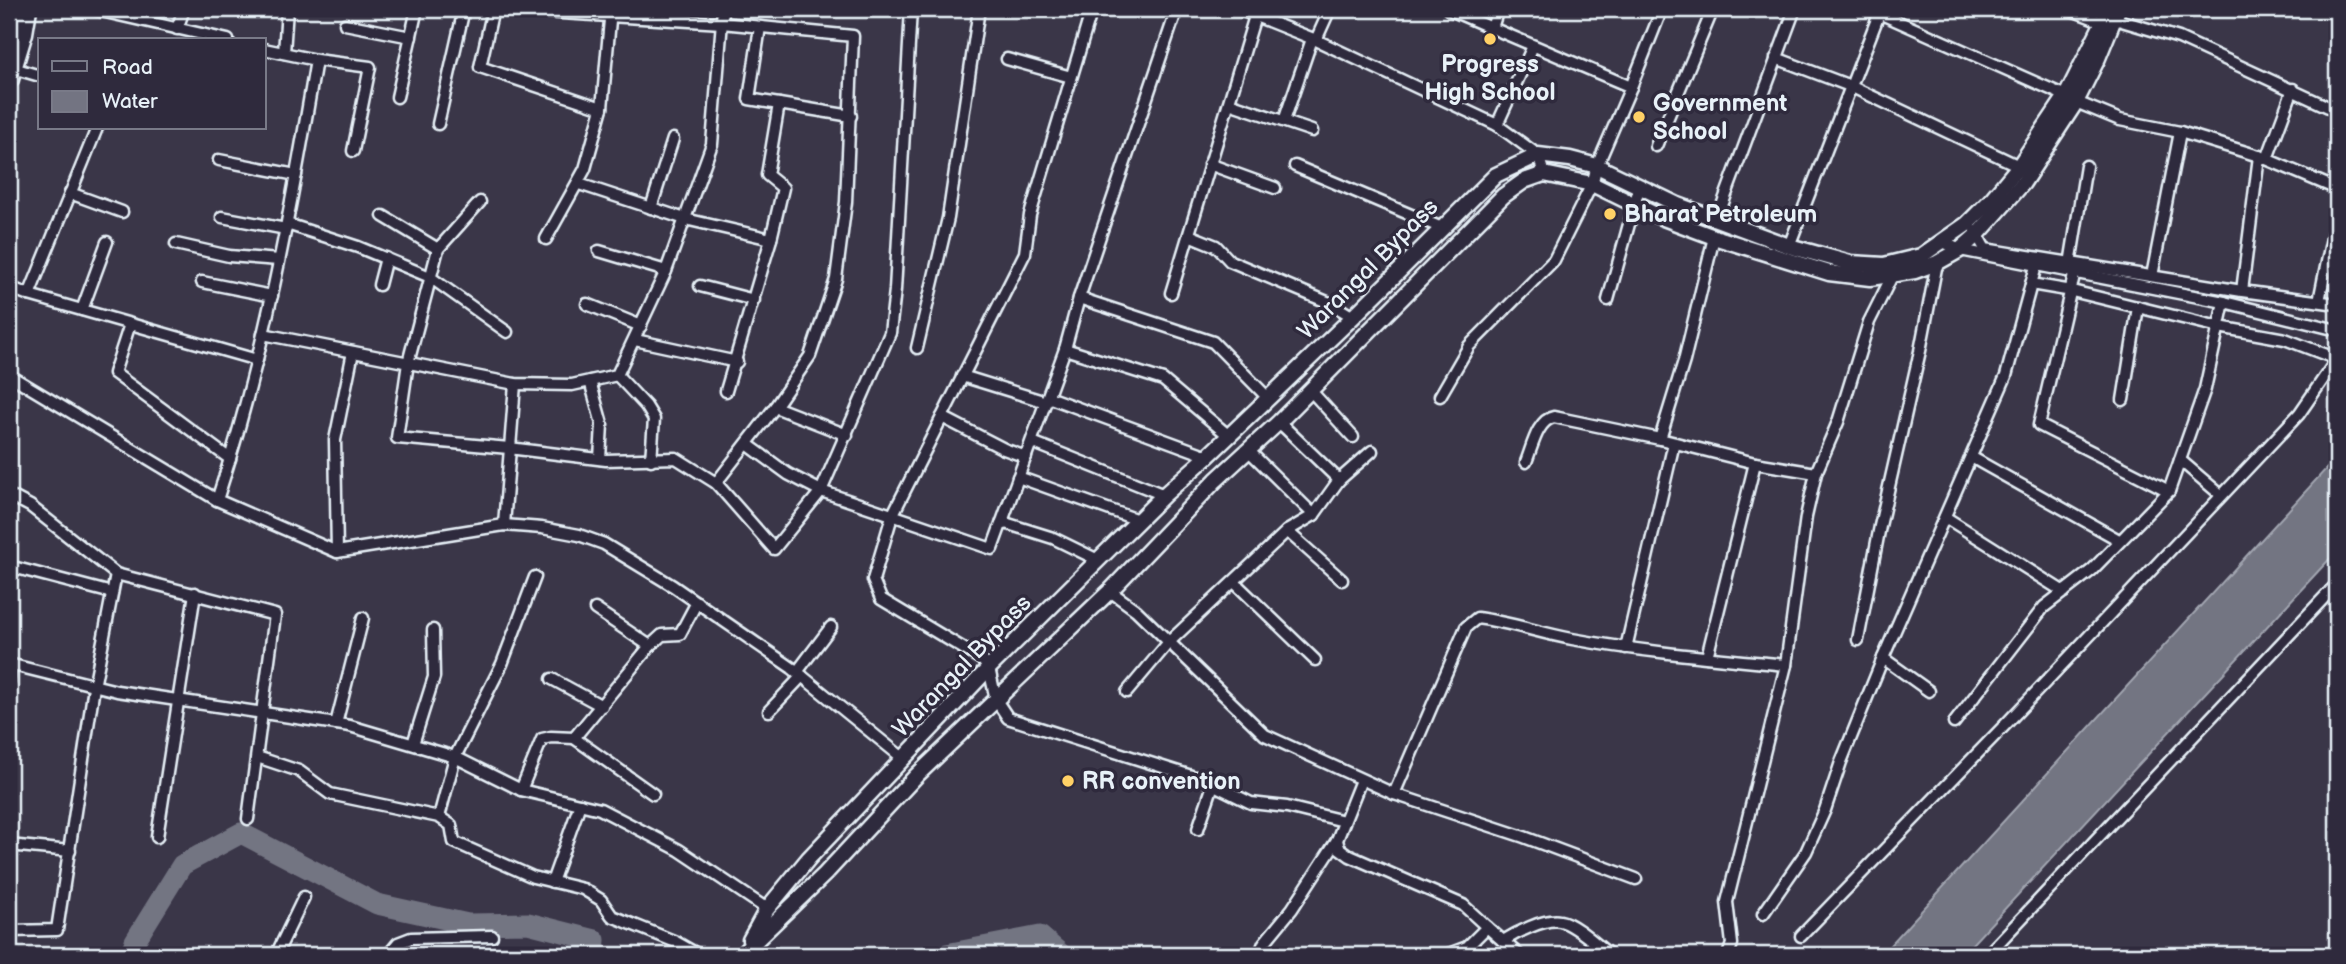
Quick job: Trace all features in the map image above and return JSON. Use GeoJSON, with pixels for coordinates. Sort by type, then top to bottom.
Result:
{"type":"FeatureCollection","features":[{"type":"Feature","properties":{"kind":"highway"},"geometry":{"type":"LineString","coordinates":[[11,73],[27,9]]}},
{"type":"Feature","properties":{"kind":"main road"},"geometry":{"type":"LineString","coordinates":[[1538,155],[1597,166],[1678,205],[1789,246],[1850,263],[1884,265],[1921,256],[1943,242],[1973,229],[2023,183],[2071,99],[2111,15]]}},
{"type":"Feature","properties":{"kind":"main road"},"geometry":{"type":"LineString","coordinates":[[743,952],[825,874],[917,775],[1110,591],[1216,480],[1279,422],[1503,196],[1524,181],[1545,174],[1592,184],[1634,205],[1714,237],[1829,273],[1870,278],[1914,271],[1937,263],[1960,250],[1990,201],[2071,99]]}},
{"type":"Feature","properties":{"kind":"main road","name":"Warangal Bypass"},"geometry":{"type":"LineString","coordinates":[[743,952],[767,909],[825,840],[904,759],[981,660],[1098,560],[1353,317],[1496,175],[1538,155]]}},
{"type":"Feature","properties":{"kind":"street"},"geometry":{"type":"LineString","coordinates":[[92,9],[113,11],[219,38]]}},
{"type":"Feature","properties":{"kind":"street"},"geometry":{"type":"LineString","coordinates":[[177,29],[184,9]]}},
{"type":"Feature","properties":{"kind":"street"},"geometry":{"type":"LineString","coordinates":[[284,53],[287,9]]}},
{"type":"Feature","properties":{"kind":"street"},"geometry":{"type":"LineString","coordinates":[[397,97],[417,9]]}},
{"type":"Feature","properties":{"kind":"street"},"geometry":{"type":"LineString","coordinates":[[438,124],[464,9]]}},
{"type":"Feature","properties":{"kind":"street"},"geometry":{"type":"LineString","coordinates":[[601,108],[480,67],[498,9],[611,13],[853,36],[846,202],[836,279],[810,356],[716,484]]}},
{"type":"Feature","properties":{"kind":"street"},"geometry":{"type":"LineString","coordinates":[[617,375],[666,271],[712,144],[723,9]]}},
{"type":"Feature","properties":{"kind":"street"},"geometry":{"type":"LineString","coordinates":[[480,202],[438,248],[408,363],[397,438],[509,448],[600,460],[676,458],[716,484],[775,549],[821,491],[890,333],[895,290],[911,9]]}},
{"type":"Feature","properties":{"kind":"street"},"geometry":{"type":"LineString","coordinates":[[918,348],[948,218],[979,9]]}},
{"type":"Feature","properties":{"kind":"street"},"geometry":{"type":"LineString","coordinates":[[1092,9],[1030,215],[1024,253],[892,516],[873,580],[881,599],[981,660],[996,700],[1008,718],[1213,785],[1251,803],[1287,807],[1344,821]]}},
{"type":"Feature","properties":{"kind":"street"},"geometry":{"type":"LineString","coordinates":[[747,444],[788,474],[821,491],[992,549],[1065,349],[1079,298],[1177,9]]}},
{"type":"Feature","properties":{"kind":"street"},"geometry":{"type":"LineString","coordinates":[[1238,9],[1314,40],[1497,125],[1538,155],[1545,174]]}},
{"type":"Feature","properties":{"kind":"street"},"geometry":{"type":"LineString","coordinates":[[1284,121],[1314,40],[1330,9]]}},
{"type":"Feature","properties":{"kind":"street"},"geometry":{"type":"LineString","coordinates":[[1448,9],[1631,87]]}},
{"type":"Feature","properties":{"kind":"street"},"geometry":{"type":"LineString","coordinates":[[1492,28],[1498,9]]}},
{"type":"Feature","properties":{"kind":"street"},"geometry":{"type":"LineString","coordinates":[[1440,396],[1469,346],[1555,260],[1592,184],[1662,9]]}},
{"type":"Feature","properties":{"kind":"street"},"geometry":{"type":"LineString","coordinates":[[1656,146],[1713,9]]}},
{"type":"Feature","properties":{"kind":"street"},"geometry":{"type":"LineString","coordinates":[[1717,219],[1795,9]]}},
{"type":"Feature","properties":{"kind":"street"},"geometry":{"type":"LineString","coordinates":[[2069,9],[2111,15],[2179,38],[2337,111]]}},
{"type":"Feature","properties":{"kind":"street"},"geometry":{"type":"LineString","coordinates":[[1789,246],[1877,10],[2035,84],[2120,120],[2180,132],[2263,158],[2337,189]]}},
{"type":"Feature","properties":{"kind":"street"},"geometry":{"type":"LineString","coordinates":[[546,239],[585,169],[601,108],[611,13]]}},
{"type":"Feature","properties":{"kind":"street"},"geometry":{"type":"LineString","coordinates":[[1171,293],[1255,16]]}},
{"type":"Feature","properties":{"kind":"street"},"geometry":{"type":"LineString","coordinates":[[345,24],[411,37]]}},
{"type":"Feature","properties":{"kind":"street"},"geometry":{"type":"LineString","coordinates":[[760,27],[749,99],[851,116]]}},
{"type":"Feature","properties":{"kind":"street"},"geometry":{"type":"LineString","coordinates":[[1497,125],[1534,46]]}},
{"type":"Feature","properties":{"kind":"street"},"geometry":{"type":"LineString","coordinates":[[266,48],[316,60],[370,66],[353,151]]}},
{"type":"Feature","properties":{"kind":"street"},"geometry":{"type":"LineString","coordinates":[[1776,58],[1850,86],[2019,166]]}},
{"type":"Feature","properties":{"kind":"street"},"geometry":{"type":"LineString","coordinates":[[1007,59],[1071,77]]}},
{"type":"Feature","properties":{"kind":"street"},"geometry":{"type":"LineString","coordinates":[[217,500],[257,360],[272,296],[316,60]]}},
{"type":"Feature","properties":{"kind":"street"},"geometry":{"type":"LineString","coordinates":[[11,73],[38,76]]}},
{"type":"Feature","properties":{"kind":"street"},"geometry":{"type":"LineString","coordinates":[[2242,291],[2263,158],[2292,89]]}},
{"type":"Feature","properties":{"kind":"street"},"geometry":{"type":"LineString","coordinates":[[1229,103],[1312,131]]}},
{"type":"Feature","properties":{"kind":"street"},"geometry":{"type":"LineString","coordinates":[[726,391],[737,362],[783,188],[767,174],[779,104]]}},
{"type":"Feature","properties":{"kind":"street"},"geometry":{"type":"LineString","coordinates":[[29,295],[96,130]]}},
{"type":"Feature","properties":{"kind":"street"},"geometry":{"type":"LineString","coordinates":[[2152,276],[2180,132]]}},
{"type":"Feature","properties":{"kind":"street"},"geometry":{"type":"LineString","coordinates":[[651,208],[673,139]]}},
{"type":"Feature","properties":{"kind":"street"},"geometry":{"type":"LineString","coordinates":[[219,160],[296,175]]}},
{"type":"Feature","properties":{"kind":"street"},"geometry":{"type":"LineString","coordinates":[[1209,164],[1275,188]]}},
{"type":"Feature","properties":{"kind":"street"},"geometry":{"type":"LineString","coordinates":[[1295,166],[1442,228]]}},
{"type":"Feature","properties":{"kind":"street"},"geometry":{"type":"LineString","coordinates":[[2086,166],[2071,291],[2039,425],[2169,491]]}},
{"type":"Feature","properties":{"kind":"street"},"geometry":{"type":"LineString","coordinates":[[579,184],[685,219],[771,239]]}},
{"type":"Feature","properties":{"kind":"street"},"geometry":{"type":"LineString","coordinates":[[1608,300],[1639,188]]}},
{"type":"Feature","properties":{"kind":"street"},"geometry":{"type":"LineString","coordinates":[[70,193],[122,212]]}},
{"type":"Feature","properties":{"kind":"street"},"geometry":{"type":"LineString","coordinates":[[2319,300],[2337,213]]}},
{"type":"Feature","properties":{"kind":"street"},"geometry":{"type":"LineString","coordinates":[[383,216],[438,248]]}},
{"type":"Feature","properties":{"kind":"street"},"geometry":{"type":"LineString","coordinates":[[222,217],[286,226],[386,258],[430,277],[508,332]]}},
{"type":"Feature","properties":{"kind":"street"},"geometry":{"type":"LineString","coordinates":[[1973,229],[1984,249],[2337,330]]}},
{"type":"Feature","properties":{"kind":"street"},"geometry":{"type":"LineString","coordinates":[[1189,235],[1216,246],[1230,261],[1332,304],[1353,317]]}},
{"type":"Feature","properties":{"kind":"street"},"geometry":{"type":"LineString","coordinates":[[1660,439],[1684,361],[1714,237]]}},
{"type":"Feature","properties":{"kind":"street"},"geometry":{"type":"LineString","coordinates":[[82,310],[107,242]]}},
{"type":"Feature","properties":{"kind":"street"},"geometry":{"type":"LineString","coordinates":[[1943,242],[1960,250],[2036,266],[2152,276],[2337,303]]}},
{"type":"Feature","properties":{"kind":"street"},"geometry":{"type":"LineString","coordinates":[[176,244],[229,256],[279,260]]}},
{"type":"Feature","properties":{"kind":"street"},"geometry":{"type":"LineString","coordinates":[[599,251],[666,271]]}},
{"type":"Feature","properties":{"kind":"street"},"geometry":{"type":"LineString","coordinates":[[379,285],[386,258]]}},
{"type":"Feature","properties":{"kind":"street"},"geometry":{"type":"LineString","coordinates":[[1858,640],[1937,263]]}},
{"type":"Feature","properties":{"kind":"street"},"geometry":{"type":"LineString","coordinates":[[1763,914],[1806,852],[1825,810],[1841,762],[1883,658],[2006,376],[2036,266]]}},
{"type":"Feature","properties":{"kind":"street"},"geometry":{"type":"LineString","coordinates":[[1728,955],[1732,944],[1727,902],[1787,665],[1806,517],[1816,473],[1838,422],[1869,323],[1893,274]]}},
{"type":"Feature","properties":{"kind":"street"},"geometry":{"type":"LineString","coordinates":[[202,282],[272,296]]}},
{"type":"Feature","properties":{"kind":"street"},"geometry":{"type":"LineString","coordinates":[[1801,936],[2006,725],[2299,414],[2337,359],[2285,339],[2219,327],[2031,284]]}},
{"type":"Feature","properties":{"kind":"street"},"geometry":{"type":"LineString","coordinates":[[700,286],[754,300]]}},
{"type":"Feature","properties":{"kind":"street"},"geometry":{"type":"LineString","coordinates":[[9,287],[257,360]]}},
{"type":"Feature","properties":{"kind":"street"},"geometry":{"type":"LineString","coordinates":[[1079,298],[1213,342],[1268,398]]}},
{"type":"Feature","properties":{"kind":"street"},"geometry":{"type":"LineString","coordinates":[[1954,723],[2044,607],[2092,570],[2169,491],[2205,389],[2224,302]]}},
{"type":"Feature","properties":{"kind":"street"},"geometry":{"type":"LineString","coordinates":[[587,304],[641,326]]}},
{"type":"Feature","properties":{"kind":"street"},"geometry":{"type":"LineString","coordinates":[[2123,400],[2138,307]]}},
{"type":"Feature","properties":{"kind":"street"},"geometry":{"type":"LineString","coordinates":[[130,324],[114,373],[230,460]]}},
{"type":"Feature","properties":{"kind":"street"},"geometry":{"type":"LineString","coordinates":[[263,334],[515,384],[572,384],[617,375]]}},
{"type":"Feature","properties":{"kind":"street"},"geometry":{"type":"LineString","coordinates":[[635,340],[737,362]]}},
{"type":"Feature","properties":{"kind":"street"},"geometry":{"type":"LineString","coordinates":[[1065,349],[1163,380],[1228,436]]}},
{"type":"Feature","properties":{"kind":"street"},"geometry":{"type":"LineString","coordinates":[[337,552],[335,440],[353,352]]}},
{"type":"Feature","properties":{"kind":"street"},"geometry":{"type":"LineString","coordinates":[[9,375],[217,500],[337,552],[504,525],[579,535],[604,544],[697,602],[800,674],[904,759]]}},
{"type":"Feature","properties":{"kind":"street"},"geometry":{"type":"LineString","coordinates":[[617,375],[646,406],[654,419],[652,460]]}},
{"type":"Feature","properties":{"kind":"street"},"geometry":{"type":"LineString","coordinates":[[962,376],[1047,400],[1208,456]]}},
{"type":"Feature","properties":{"kind":"street"},"geometry":{"type":"LineString","coordinates":[[590,381],[602,424],[600,460]]}},
{"type":"Feature","properties":{"kind":"street"},"geometry":{"type":"LineString","coordinates":[[504,525],[515,384]]}},
{"type":"Feature","properties":{"kind":"street"},"geometry":{"type":"LineString","coordinates":[[1310,390],[1353,437]]}},
{"type":"Feature","properties":{"kind":"street"},"geometry":{"type":"LineString","coordinates":[[775,407],[847,435]]}},
{"type":"Feature","properties":{"kind":"street"},"geometry":{"type":"LineString","coordinates":[[942,417],[1004,449],[1026,457]]}},
{"type":"Feature","properties":{"kind":"street"},"geometry":{"type":"LineString","coordinates":[[1526,462],[1542,424],[1548,418],[1554,417],[1660,439],[1755,463],[1816,473]]}},
{"type":"Feature","properties":{"kind":"street"},"geometry":{"type":"LineString","coordinates":[[1279,422],[1339,480]]}},
{"type":"Feature","properties":{"kind":"street"},"geometry":{"type":"LineString","coordinates":[[1032,442],[1164,495]]}},
{"type":"Feature","properties":{"kind":"street"},"geometry":{"type":"LineString","coordinates":[[1626,648],[1675,443]]}},
{"type":"Feature","properties":{"kind":"street"},"geometry":{"type":"LineString","coordinates":[[1249,451],[1314,515]]}},
{"type":"Feature","properties":{"kind":"street"},"geometry":{"type":"LineString","coordinates":[[1127,692],[1169,642],[1287,531],[1314,515],[1339,480],[1372,451]]}},
{"type":"Feature","properties":{"kind":"street"},"geometry":{"type":"LineString","coordinates":[[1970,457],[2119,540]]}},
{"type":"Feature","properties":{"kind":"street"},"geometry":{"type":"LineString","coordinates":[[2180,460],[2221,495]]}},
{"type":"Feature","properties":{"kind":"street"},"geometry":{"type":"LineString","coordinates":[[1707,657],[1755,463]]}},
{"type":"Feature","properties":{"kind":"street"},"geometry":{"type":"LineString","coordinates":[[1018,477],[1138,520]]}},
{"type":"Feature","properties":{"kind":"street"},"geometry":{"type":"LineString","coordinates":[[9,495],[30,506],[116,574],[275,615],[248,819]]}},
{"type":"Feature","properties":{"kind":"street"},"geometry":{"type":"LineString","coordinates":[[1945,517],[2064,592]]}},
{"type":"Feature","properties":{"kind":"street"},"geometry":{"type":"LineString","coordinates":[[1002,522],[1053,538],[1098,560]]}},
{"type":"Feature","properties":{"kind":"street"},"geometry":{"type":"LineString","coordinates":[[1287,531],[1342,580]]}},
{"type":"Feature","properties":{"kind":"street"},"geometry":{"type":"LineString","coordinates":[[9,566],[112,593]]}},
{"type":"Feature","properties":{"kind":"street"},"geometry":{"type":"LineString","coordinates":[[9,931],[57,930],[94,687],[116,574]]}},
{"type":"Feature","properties":{"kind":"street"},"geometry":{"type":"LineString","coordinates":[[439,817],[455,757],[502,664],[535,577]]}},
{"type":"Feature","properties":{"kind":"street"},"geometry":{"type":"LineString","coordinates":[[1234,582],[1315,660]]}},
{"type":"Feature","properties":{"kind":"street"},"geometry":{"type":"LineString","coordinates":[[1987,955],[2337,584]]}},
{"type":"Feature","properties":{"kind":"street"},"geometry":{"type":"LineString","coordinates":[[1110,591],[1136,610],[1265,735],[1394,794],[1636,878]]}},
{"type":"Feature","properties":{"kind":"street"},"geometry":{"type":"LineString","coordinates":[[157,837],[195,593]]}},
{"type":"Feature","properties":{"kind":"street"},"geometry":{"type":"LineString","coordinates":[[574,738],[650,646],[662,635],[680,634],[697,602]]}},
{"type":"Feature","properties":{"kind":"street"},"geometry":{"type":"LineString","coordinates":[[595,609],[650,646]]}},
{"type":"Feature","properties":{"kind":"street"},"geometry":{"type":"LineString","coordinates":[[337,724],[363,618]]}},
{"type":"Feature","properties":{"kind":"street"},"geometry":{"type":"LineString","coordinates":[[1394,794],[1466,627],[1477,618],[1626,648],[1787,665]]}},
{"type":"Feature","properties":{"kind":"street"},"geometry":{"type":"LineString","coordinates":[[769,711],[800,674],[831,627]]}},
{"type":"Feature","properties":{"kind":"street"},"geometry":{"type":"LineString","coordinates":[[413,744],[433,677],[433,629]]}},
{"type":"Feature","properties":{"kind":"street"},"geometry":{"type":"LineString","coordinates":[[1883,658],[1929,691]]}},
{"type":"Feature","properties":{"kind":"street"},"geometry":{"type":"LineString","coordinates":[[9,682],[10,664],[94,687],[337,724],[413,744],[455,757],[521,790],[600,809],[679,850],[767,909]]}},
{"type":"Feature","properties":{"kind":"street"},"geometry":{"type":"LineString","coordinates":[[552,680],[602,706]]}},
{"type":"Feature","properties":{"kind":"street"},"geometry":{"type":"LineString","coordinates":[[521,790],[542,739],[551,737],[574,738],[653,794]]}},
{"type":"Feature","properties":{"kind":"street"},"geometry":{"type":"LineString","coordinates":[[257,757],[299,771],[330,794],[439,817],[451,825],[454,842],[533,877],[583,889],[601,900],[612,916],[676,942],[699,955]]}},
{"type":"Feature","properties":{"kind":"street"},"geometry":{"type":"LineString","coordinates":[[1262,955],[1264,943],[1292,909],[1337,840],[1361,780]]}},
{"type":"Feature","properties":{"kind":"street"},"geometry":{"type":"LineString","coordinates":[[1198,829],[1213,785]]}},
{"type":"Feature","properties":{"kind":"street"},"geometry":{"type":"LineString","coordinates":[[552,882],[580,804]]}},
{"type":"Feature","properties":{"kind":"street"},"geometry":{"type":"LineString","coordinates":[[1337,840],[1339,848],[1350,856],[1463,905],[1519,955]]}},
{"type":"Feature","properties":{"kind":"street"},"geometry":{"type":"LineString","coordinates":[[9,845],[69,851]]}},
{"type":"Feature","properties":{"kind":"street"},"geometry":{"type":"LineString","coordinates":[[276,955],[304,897]]}},
{"type":"Feature","properties":{"kind":"street"},"geometry":{"type":"LineString","coordinates":[[1503,941],[1519,931],[1559,920],[1610,955]]}},
{"type":"Feature","properties":{"kind":"street"},"geometry":{"type":"LineString","coordinates":[[1446,955],[1467,947],[1488,927]]}},
{"type":"Feature","properties":{"kind":"street"},"geometry":{"type":"LineString","coordinates":[[388,955],[398,943],[411,938],[492,936]]}},
{"type":"Feature","properties":{"kind":"water"},"geometry":{"type":"Polygon","coordinates":[[[2337,457],[2337,551],[1962,955],[1881,955],[2337,457]]]}},
{"type":"Feature","properties":{"kind":"waterway"},"geometry":{"type":"LineString","coordinates":[[130,955],[135,941],[182,865],[241,833],[377,904],[468,924],[528,923],[595,940],[593,955]]}},
{"type":"Feature","properties":{"kind":"waterway"},"geometry":{"type":"LineString","coordinates":[[941,955],[1040,936],[1062,955]]}},
{"type":"Feature","properties":{"kind":"place","name":"Progress High School"},"geometry":{"type":"Point","coordinates":[1490,39]}},
{"type":"Feature","properties":{"kind":"place","name":"Government School"},"geometry":{"type":"Point","coordinates":[1639,117]}},
{"type":"Feature","properties":{"kind":"place","name":"Bharat Petroleum"},"geometry":{"type":"Point","coordinates":[1610,214]}},
{"type":"Feature","properties":{"kind":"place","name":"RR convention"},"geometry":{"type":"Point","coordinates":[1068,781]}}]}
